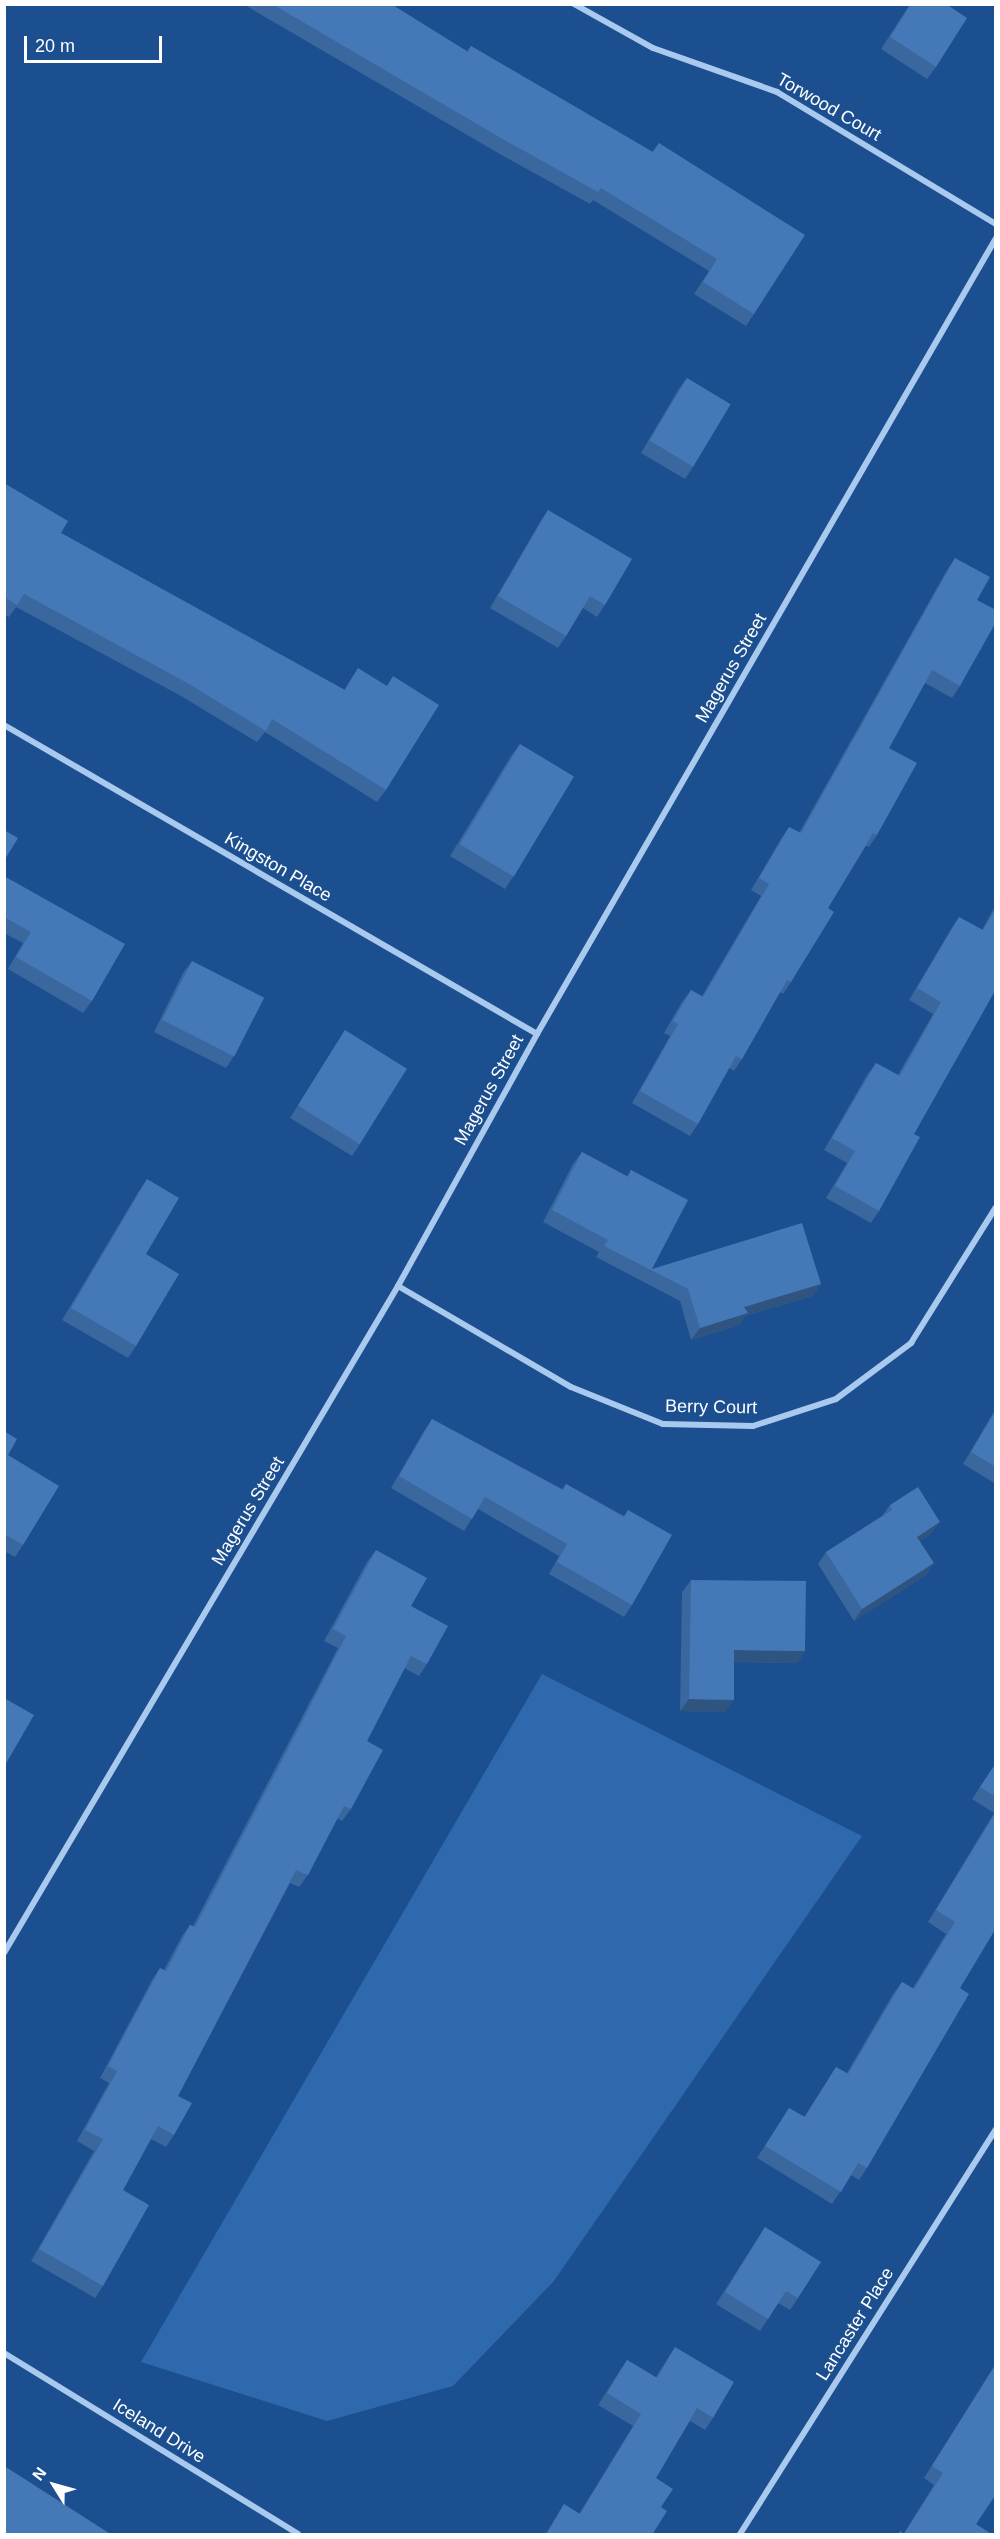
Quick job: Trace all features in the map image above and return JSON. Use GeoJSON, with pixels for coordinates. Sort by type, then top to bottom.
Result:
{"type":"FeatureCollection","features":[{"type":"Feature","properties":{"kind":"street","name":"Torwood Court"},"geometry":{"type":"LineString","coordinates":[[574,4],[653,48],[777,92],[996,224]]}},
{"type":"Feature","properties":{"kind":"street","name":"Magerus Street"},"geometry":{"type":"LineString","coordinates":[[4,1953],[398,1286],[537,1034],[996,238]]}},
{"type":"Feature","properties":{"kind":"street","name":"Kingston Place"},"geometry":{"type":"LineString","coordinates":[[4,725],[537,1034]]}},
{"type":"Feature","properties":{"kind":"street","name":"Berry Court"},"geometry":{"type":"LineString","coordinates":[[398,1286],[571,1387],[663,1424],[753,1426],[836,1400],[911,1344],[996,1207]]}},
{"type":"Feature","properties":{"kind":"street","name":"Lancaster Place"},"geometry":{"type":"LineString","coordinates":[[740,2535],[996,2130]]}},
{"type":"Feature","properties":{"kind":"street","name":"Iceland Drive"},"geometry":{"type":"LineString","coordinates":[[4,2353],[298,2535]]}},
{"type":"Feature","properties":{"kind":"shaded area"},"geometry":{"type":"Polygon","coordinates":[[[542,1674],[862,1836],[554,2281],[453,2386],[327,2421],[141,2362],[542,1674]]]}},
{"type":"Feature","properties":{"kind":"building"},"geometry":{"type":"Polygon","coordinates":[[[272,4],[391,4],[468,52],[471,46],[653,152],[659,143],[805,235],[754,314],[703,282],[717,259],[601,188],[598,192],[506,141],[272,4]]]}},
{"type":"Feature","properties":{"kind":"building"},"geometry":{"type":"Polygon","coordinates":[[[911,4],[946,4],[967,18],[936,67],[890,37],[911,4]]]}},
{"type":"Feature","properties":{"kind":"building"},"geometry":{"type":"Polygon","coordinates":[[[687,378],[731,404],[693,467],[649,441],[687,378]]]}},
{"type":"Feature","properties":{"kind":"building"},"geometry":{"type":"Polygon","coordinates":[[[4,483],[68,521],[61,533],[345,690],[358,668],[387,686],[393,676],[439,705],[386,790],[272,719],[266,731],[189,684],[24,594],[17,605],[4,597],[4,483]]]}},
{"type":"Feature","properties":{"kind":"building"},"geometry":{"type":"Polygon","coordinates":[[[548,510],[632,559],[605,605],[590,596],[566,636],[498,596],[548,510]]]}},
{"type":"Feature","properties":{"kind":"building"},"geometry":{"type":"Polygon","coordinates":[[[955,558],[990,577],[977,600],[996,610],[996,622],[960,686],[932,670],[889,748],[917,763],[877,835],[873,833],[828,908],[834,912],[791,982],[787,980],[742,1059],[736,1056],[698,1124],[640,1091],[678,1024],[673,1021],[691,990],[703,997],[769,884],[759,878],[789,827],[801,833],[955,558]]]}},
{"type":"Feature","properties":{"kind":"building"},"geometry":{"type":"Polygon","coordinates":[[[520,744],[574,776],[514,877],[460,844],[520,744]]]}},
{"type":"Feature","properties":{"kind":"building"},"geometry":{"type":"Polygon","coordinates":[[[4,830],[18,838],[4,861],[4,830]]]}},
{"type":"Feature","properties":{"kind":"building"},"geometry":{"type":"Polygon","coordinates":[[[4,876],[125,944],[92,1001],[16,957],[31,932],[4,917],[4,876]]]}},
{"type":"Feature","properties":{"kind":"building"},"geometry":{"type":"Polygon","coordinates":[[[996,908],[996,989],[914,1134],[920,1137],[879,1211],[835,1186],[855,1151],[832,1138],[876,1063],[900,1076],[941,1002],[917,988],[959,917],[983,930],[996,908]]]}},
{"type":"Feature","properties":{"kind":"building"},"geometry":{"type":"Polygon","coordinates":[[[192,961],[264,998],[234,1057],[162,1020],[192,961]]]}},
{"type":"Feature","properties":{"kind":"building"},"geometry":{"type":"Polygon","coordinates":[[[345,1030],[407,1069],[360,1144],[298,1105],[345,1030]]]}},
{"type":"Feature","properties":{"kind":"building"},"geometry":{"type":"Polygon","coordinates":[[[582,1152],[628,1177],[631,1170],[688,1200],[652,1269],[802,1223],[821,1284],[744,1307],[748,1313],[700,1328],[688,1289],[604,1246],[608,1240],[552,1210],[582,1152]]]}},
{"type":"Feature","properties":{"kind":"building"},"geometry":{"type":"Polygon","coordinates":[[[147,1179],[179,1198],[146,1254],[179,1274],[136,1346],[71,1308],[147,1179]]]}},
{"type":"Feature","properties":{"kind":"building"},"geometry":{"type":"Polygon","coordinates":[[[996,1410],[996,1467],[971,1452],[996,1410]]]}},
{"type":"Feature","properties":{"kind":"building"},"geometry":{"type":"Polygon","coordinates":[[[432,1419],[563,1490],[566,1484],[624,1517],[628,1510],[672,1535],[632,1605],[557,1562],[567,1544],[485,1497],[472,1519],[399,1476],[432,1419]]]}},
{"type":"Feature","properties":{"kind":"building"},"geometry":{"type":"Polygon","coordinates":[[[4,1431],[17,1439],[8,1455],[59,1486],[23,1545],[4,1534],[4,1431]]]}},
{"type":"Feature","properties":{"kind":"building"},"geometry":{"type":"Polygon","coordinates":[[[918,1487],[940,1522],[917,1537],[934,1563],[862,1609],[826,1552],[892,1510],[890,1505],[918,1487]]]}},
{"type":"Feature","properties":{"kind":"building"},"geometry":{"type":"Polygon","coordinates":[[[376,1550],[427,1578],[411,1606],[448,1626],[427,1664],[411,1656],[367,1741],[383,1750],[351,1809],[344,1806],[308,1875],[296,1870],[178,2096],[192,2103],[174,2135],[158,2126],[123,2190],[149,2205],[103,2286],[39,2249],[103,2139],[85,2130],[117,2071],[108,2066],[160,1968],[166,1971],[190,1925],[195,1927],[289,1747],[346,1636],[333,1629],[376,1550]]]}},
{"type":"Feature","properties":{"kind":"building"},"geometry":{"type":"Polygon","coordinates":[[[691,1580],[806,1581],[805,1651],[734,1650],[734,1700],[689,1699],[691,1580]]]}},
{"type":"Feature","properties":{"kind":"building"},"geometry":{"type":"Polygon","coordinates":[[[4,1698],[34,1715],[4,1767],[4,1698]]]}},
{"type":"Feature","properties":{"kind":"building"},"geometry":{"type":"Polygon","coordinates":[[[996,1763],[996,1797],[980,1787],[996,1763]]]}},
{"type":"Feature","properties":{"kind":"building"},"geometry":{"type":"Polygon","coordinates":[[[996,1812],[996,1928],[960,1988],[969,1994],[867,2168],[858,2163],[841,2192],[765,2146],[789,2108],[805,2117],[836,2067],[848,2074],[902,1982],[914,1989],[955,1922],[936,1910],[996,1812]]]}},
{"type":"Feature","properties":{"kind":"building"},"geometry":{"type":"Polygon","coordinates":[[[765,2227],[821,2262],[798,2298],[786,2291],[768,2319],[725,2292],[765,2227]]]}},
{"type":"Feature","properties":{"kind":"building"},"geometry":{"type":"Polygon","coordinates":[[[675,2347],[734,2382],[713,2418],[697,2408],[656,2478],[673,2489],[661,2507],[667,2511],[652,2535],[546,2535],[564,2504],[580,2514],[641,2414],[607,2393],[627,2360],[657,2378],[675,2347]]]}},
{"type":"Feature","properties":{"kind":"building"},"geometry":{"type":"Polygon","coordinates":[[[996,2364],[996,2494],[976,2524],[993,2535],[898,2535],[900,2531],[904,2534],[943,2473],[932,2466],[996,2364]]]}},
{"type":"Feature","properties":{"kind":"building"},"geometry":{"type":"Polygon","coordinates":[[[4,2466],[9,2469],[112,2535],[4,2535],[4,2466]]]}}]}
